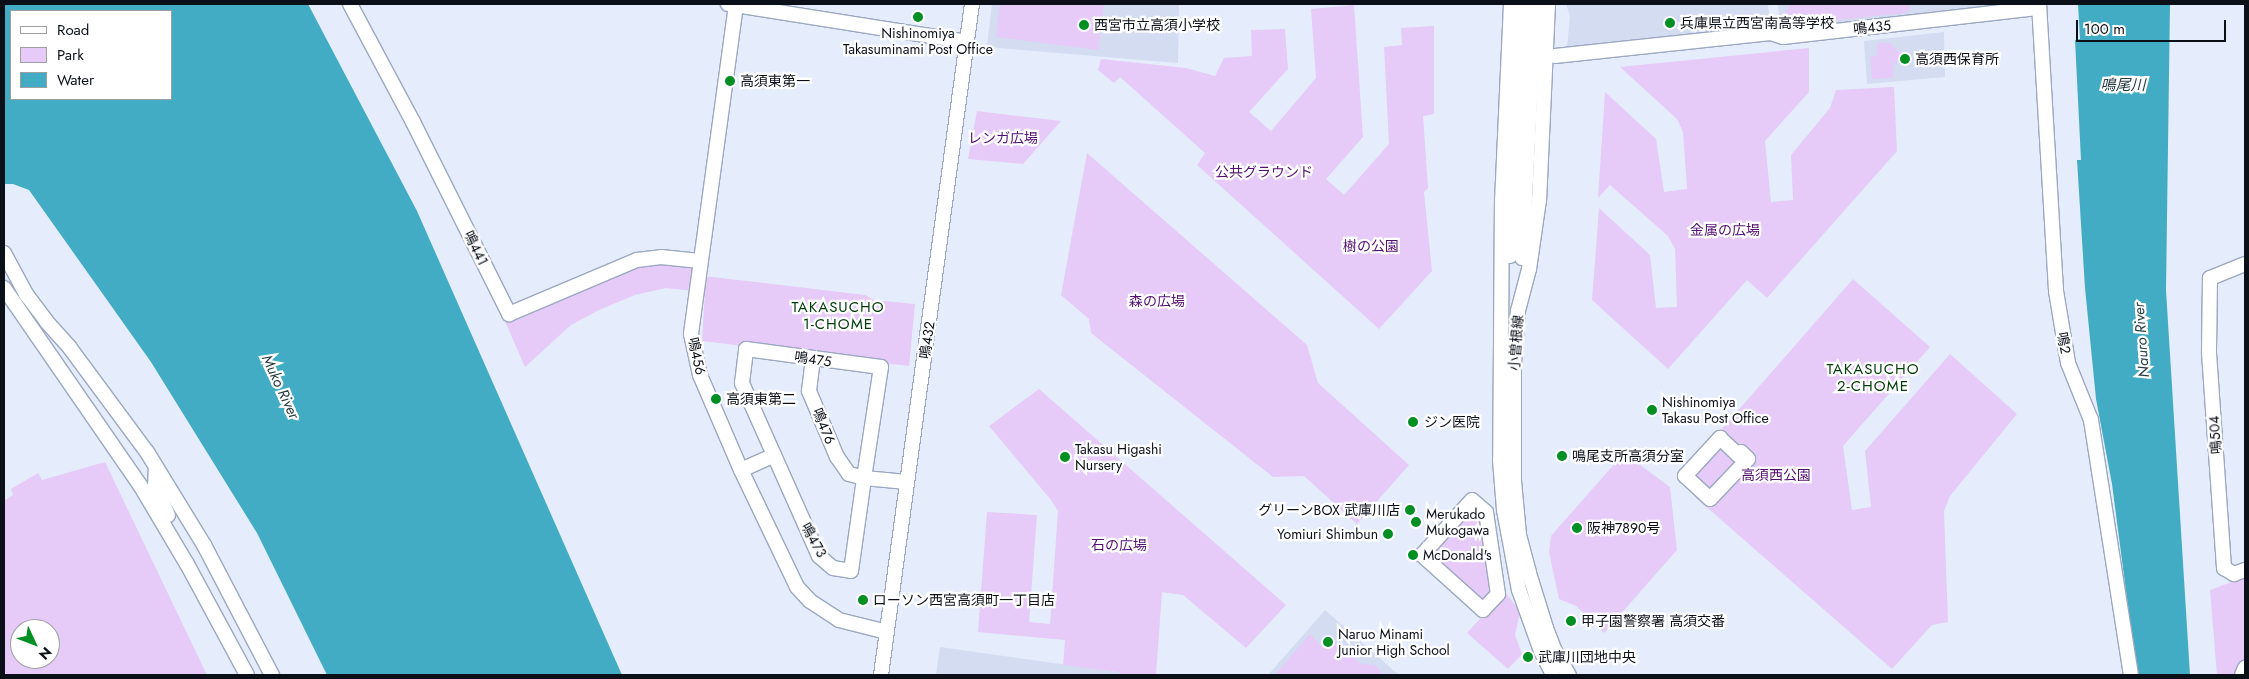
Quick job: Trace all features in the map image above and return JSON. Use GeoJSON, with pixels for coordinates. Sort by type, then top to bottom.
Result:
{"type":"FeatureCollection","features":[{"type":"Feature","properties":{"kind":"street","name":"鳴441"},"geometry":{"type":"LineString","coordinates":[[350,4],[413,122],[509,314],[637,260],[661,257],[700,261]]}},
{"type":"Feature","properties":{"kind":"street","name":"鳴456"},"geometry":{"type":"LineString","coordinates":[[732,4],[691,334],[700,375],[740,470],[797,587],[810,601],[839,620],[887,632]]}},
{"type":"Feature","properties":{"kind":"street"},"geometry":{"type":"LineString","coordinates":[[732,4],[967,42]]}},
{"type":"Feature","properties":{"kind":"street","name":"鳴432"},"geometry":{"type":"LineString","coordinates":[[881,675],[972,4]]}},
{"type":"Feature","properties":{"kind":"street","name":"小曽根線"},"geometry":{"type":"LineString","coordinates":[[1511,4],[1502,199],[1500,460],[1505,518],[1519,590],[1541,651],[1553,675]]}},
{"type":"Feature","properties":{"kind":"street"},"geometry":{"type":"LineString","coordinates":[[1518,311],[1523,4]]}},
{"type":"Feature","properties":{"kind":"street"},"geometry":{"type":"LineString","coordinates":[[1502,334],[1513,228],[1521,186],[1535,4]]}},
{"type":"Feature","properties":{"kind":"street","name":"小曽根線"},"geometry":{"type":"LineString","coordinates":[[1548,4],[1538,200],[1529,269],[1518,311],[1513,416],[1514,481],[1519,535],[1546,628],[1555,651],[1570,675]]}},
{"type":"Feature","properties":{"kind":"street","name":"鳴435"},"geometry":{"type":"LineString","coordinates":[[1555,56],[1771,33],[1782,37],[2039,6]]}},
{"type":"Feature","properties":{"kind":"street","name":"鳴2"},"geometry":{"type":"LineString","coordinates":[[2039,6],[2056,291],[2068,363],[2091,420],[2131,675]]}},
{"type":"Feature","properties":{"kind":"street"},"geometry":{"type":"LineString","coordinates":[[4,253],[36,308],[86,369],[156,467],[204,545],[272,675]]}},
{"type":"Feature","properties":{"kind":"street","name":"鳴504"},"geometry":{"type":"LineString","coordinates":[[2245,264],[2210,278],[2209,353],[2224,568],[2234,574],[2245,570]]}},
{"type":"Feature","properties":{"kind":"street"},"geometry":{"type":"LineString","coordinates":[[4,288],[140,485],[247,675]]}},
{"type":"Feature","properties":{"kind":"street","name":"鳴475"},"geometry":{"type":"LineString","coordinates":[[774,455],[742,383],[746,349],[813,360],[881,367],[864,478]]}},
{"type":"Feature","properties":{"kind":"street","name":"鳴476"},"geometry":{"type":"LineString","coordinates":[[813,360],[810,391],[836,457],[849,474],[864,478]]}},
{"type":"Feature","properties":{"kind":"street"},"geometry":{"type":"LineString","coordinates":[[1720,438],[1738,454],[1741,452],[1748,459],[1710,499],[1686,476],[1720,438]]}},
{"type":"Feature","properties":{"kind":"street"},"geometry":{"type":"LineString","coordinates":[[740,470],[774,455]]}},
{"type":"Feature","properties":{"kind":"street","name":"鳴473"},"geometry":{"type":"LineString","coordinates":[[774,455],[819,556],[833,568],[851,571],[864,478]]}},
{"type":"Feature","properties":{"kind":"street"},"geometry":{"type":"LineString","coordinates":[[156,467],[155,486],[157,494],[203,580],[203,595]]}},
{"type":"Feature","properties":{"kind":"street"},"geometry":{"type":"LineString","coordinates":[[864,478],[907,482]]}},
{"type":"Feature","properties":{"kind":"street"},"geometry":{"type":"LineString","coordinates":[[1472,500],[1486,512],[1498,594],[1483,610],[1422,555],[1472,500]]}},
{"type":"Feature","properties":{"kind":"street"},"geometry":{"type":"LineString","coordinates":[[2242,675],[2245,668]]}},
{"type":"Feature","properties":{"kind":"shaded area","name":"西宮市立高須小学校"},"geometry":{"type":"Polygon","coordinates":[[[992,4],[1179,4],[1178,63],[987,47],[992,4]]]}},
{"type":"Feature","properties":{"kind":"shaded area","name":"兵庫県立西宮南高等学校"},"geometry":{"type":"Polygon","coordinates":[[[1566,4],[1768,4],[1771,31],[1571,51],[1567,47],[1570,16],[1566,4]]]}},
{"type":"Feature","properties":{"kind":"shaded area"},"geometry":{"type":"Polygon","coordinates":[[[1778,4],[2033,4],[1786,33],[1780,29],[1778,4]]]}},
{"type":"Feature","properties":{"kind":"shaded area","name":"高須西保育所"},"geometry":{"type":"Polygon","coordinates":[[[1944,32],[1945,77],[1867,84],[1864,41],[1944,32]]]}},
{"type":"Feature","properties":{"kind":"shaded area","name":"Naruo Minami Junior High School"},"geometry":{"type":"Polygon","coordinates":[[[1325,610],[1399,675],[1268,675],[1325,610]]]}},
{"type":"Feature","properties":{"kind":"shaded area"},"geometry":{"type":"Polygon","coordinates":[[[940,647],[1118,672],[1121,675],[936,675],[940,647]]]}},
{"type":"Feature","properties":{"kind":"green space"},"geometry":{"type":"Polygon","coordinates":[[[1000,4],[1104,4],[1098,50],[996,37],[1000,4]]]}},
{"type":"Feature","properties":{"kind":"green space"},"geometry":{"type":"Polygon","coordinates":[[[1789,4],[1909,4],[1910,9],[1905,13],[1787,25],[1785,10],[1789,9],[1789,4]]]}},
{"type":"Feature","properties":{"kind":"green space","name":"樹の公園"},"geometry":{"type":"Polygon","coordinates":[[[1354,5],[1363,137],[1326,179],[1344,195],[1389,144],[1384,47],[1402,45],[1401,28],[1434,26],[1434,114],[1423,116],[1428,188],[1424,192],[1432,271],[1379,329],[1197,165],[1205,153],[1120,77],[1114,83],[1098,70],[1101,59],[1186,68],[1215,76],[1224,58],[1252,56],[1251,30],[1285,29],[1288,69],[1249,112],[1271,131],[1316,78],[1311,9],[1354,5]]]}},
{"type":"Feature","properties":{"kind":"green space"},"geometry":{"type":"Polygon","coordinates":[[[1877,43],[1890,43],[1902,55],[1893,65],[1893,78],[1872,79],[1870,57],[1877,56],[1877,43]]]}},
{"type":"Feature","properties":{"kind":"green space","name":"金属の広場"},"geometry":{"type":"Polygon","coordinates":[[[1809,48],[1809,92],[1765,141],[1771,202],[1793,200],[1791,155],[1830,108],[1836,90],[1894,87],[1897,151],[1767,298],[1747,280],[1668,369],[1592,300],[1599,208],[1650,255],[1656,308],[1677,307],[1675,249],[1668,236],[1610,185],[1598,198],[1605,92],[1656,139],[1664,192],[1687,189],[1683,132],[1677,119],[1620,67],[1809,48]]]}},
{"type":"Feature","properties":{"kind":"green space","name":"レンガ広場"},"geometry":{"type":"Polygon","coordinates":[[[977,111],[1061,121],[1023,164],[968,159],[977,111]]]}},
{"type":"Feature","properties":{"kind":"green space","name":"森の広場"},"geometry":{"type":"Polygon","coordinates":[[[1087,153],[1307,345],[1318,383],[1409,465],[1357,524],[1304,476],[1273,477],[1091,333],[1089,319],[1061,295],[1087,153]]]}},
{"type":"Feature","properties":{"kind":"green space"},"geometry":{"type":"Polygon","coordinates":[[[641,263],[705,265],[704,276],[865,295],[874,300],[915,304],[909,366],[702,341],[705,292],[666,288],[635,295],[599,310],[571,325],[525,367],[504,319],[641,263]]]}},
{"type":"Feature","properties":{"kind":"green space","name":"高須西公園"},"geometry":{"type":"Polygon","coordinates":[[[1853,279],[1930,347],[1843,446],[1852,510],[1871,507],[1865,451],[1950,354],[2017,414],[1950,496],[1944,511],[1948,622],[1932,625],[1892,669],[1695,497],[1681,476],[1853,279]]]}},
{"type":"Feature","properties":{"kind":"green space","name":"石の広場"},"geometry":{"type":"Polygon","coordinates":[[[1039,389],[1286,605],[1246,648],[1183,595],[1162,592],[1156,675],[1121,675],[1118,672],[1063,665],[1065,640],[978,632],[987,512],[1037,515],[1029,622],[1050,624],[1058,511],[989,426],[1039,389]]]}},
{"type":"Feature","properties":{"kind":"green space"},"geometry":{"type":"Polygon","coordinates":[[[1624,453],[1670,487],[1677,550],[1604,633],[1576,606],[1559,599],[1549,552],[1551,536],[1624,453]]]}},
{"type":"Feature","properties":{"kind":"green space"},"geometry":{"type":"Polygon","coordinates":[[[105,462],[207,675],[4,675],[4,501],[13,495],[11,489],[38,473],[42,480],[105,462]]]}},
{"type":"Feature","properties":{"kind":"green space"},"geometry":{"type":"Polygon","coordinates":[[[1475,498],[1503,589],[1520,612],[1515,635],[1522,654],[1508,669],[1467,633],[1487,611],[1423,555],[1475,498]]]}},
{"type":"Feature","properties":{"kind":"green space"},"geometry":{"type":"Polygon","coordinates":[[[2245,577],[2245,675],[2217,675],[2210,590],[2245,577]]]}},
{"type":"Feature","properties":{"kind":"green space"},"geometry":{"type":"Polygon","coordinates":[[[1310,634],[1324,649],[1333,640],[1361,664],[1376,665],[1383,675],[1275,675],[1310,634]]]}},
{"type":"Feature","properties":{"kind":"water","name":"Muko River"},"geometry":{"type":"Polygon","coordinates":[[[4,4],[308,4],[417,211],[622,675],[327,675],[257,533],[151,362],[29,190],[13,184],[4,184],[4,4]]]}},
{"type":"Feature","properties":{"kind":"water","name":"鳴尾川"},"geometry":{"type":"Polygon","coordinates":[[[2078,4],[2170,4],[2166,290],[2190,675],[2137,675],[2112,484],[2096,399],[2085,288],[2077,160],[2081,160],[2075,40],[2080,39],[2078,4]]]}},
{"type":"Feature","properties":{"kind":"place","name":"Nishinomiya Takasuminami Post Office"},"geometry":{"type":"Point","coordinates":[918,17]}},
{"type":"Feature","properties":{"kind":"place","name":"兵庫県立西宮南高等学校"},"geometry":{"type":"Point","coordinates":[1670,23]}},
{"type":"Feature","properties":{"kind":"place","name":"西宮市立高須小学校"},"geometry":{"type":"Point","coordinates":[1084,25]}},
{"type":"Feature","properties":{"kind":"place","name":"高須西保育所"},"geometry":{"type":"Point","coordinates":[1905,59]}},
{"type":"Feature","properties":{"kind":"place","name":"高須東第一"},"geometry":{"type":"Point","coordinates":[730,81]}},
{"type":"Feature","properties":{"kind":"place","name":"高須東第二"},"geometry":{"type":"Point","coordinates":[716,399]}},
{"type":"Feature","properties":{"kind":"place","name":"Nishinomiya Takasu Post Office"},"geometry":{"type":"Point","coordinates":[1652,410]}},
{"type":"Feature","properties":{"kind":"place","name":"ジン医院"},"geometry":{"type":"Point","coordinates":[1413,422]}},
{"type":"Feature","properties":{"kind":"place","name":"鳴尾支所高須分室"},"geometry":{"type":"Point","coordinates":[1562,456]}},
{"type":"Feature","properties":{"kind":"place","name":"Takasu Higashi Nursery"},"geometry":{"type":"Point","coordinates":[1065,457]}},
{"type":"Feature","properties":{"kind":"place","name":"グリーンBOX 武庫川店"},"geometry":{"type":"Point","coordinates":[1410,510]}},
{"type":"Feature","properties":{"kind":"place","name":"Merukado Mukogawa"},"geometry":{"type":"Point","coordinates":[1416,522]}},
{"type":"Feature","properties":{"kind":"place","name":"阪神7890号"},"geometry":{"type":"Point","coordinates":[1577,528]}},
{"type":"Feature","properties":{"kind":"place","name":"Yomiuri Shimbun"},"geometry":{"type":"Point","coordinates":[1388,534]}},
{"type":"Feature","properties":{"kind":"place","name":"McDonald's"},"geometry":{"type":"Point","coordinates":[1413,555]}},
{"type":"Feature","properties":{"kind":"place","name":"ローソン西宮高須町一丁目店"},"geometry":{"type":"Point","coordinates":[863,600]}},
{"type":"Feature","properties":{"kind":"place","name":"甲子園警察署 高須交番"},"geometry":{"type":"Point","coordinates":[1571,621]}},
{"type":"Feature","properties":{"kind":"place","name":"Naruo Minami Junior High School"},"geometry":{"type":"Point","coordinates":[1328,642]}},
{"type":"Feature","properties":{"kind":"place","name":"武庫川団地中央"},"geometry":{"type":"Point","coordinates":[1528,657]}},
{"type":"Feature","properties":{"kind":"district","name":"TAKASUCHO 1-CHOME"},"geometry":{"type":"Point","coordinates":[838,316]}},
{"type":"Feature","properties":{"kind":"district","name":"TAKASUCHO 2-CHOME"},"geometry":{"type":"Point","coordinates":[1873,378]}},
{"type":"Feature","properties":{"kind":"park label","name":"公共グラウンド"},"geometry":{"type":"Point","coordinates":[1264,172]}},
{"type":"Feature","properties":{"kind":"water label","name":"Nauro River"},"geometry":{"type":"Point","coordinates":[2142,340]}}]}
